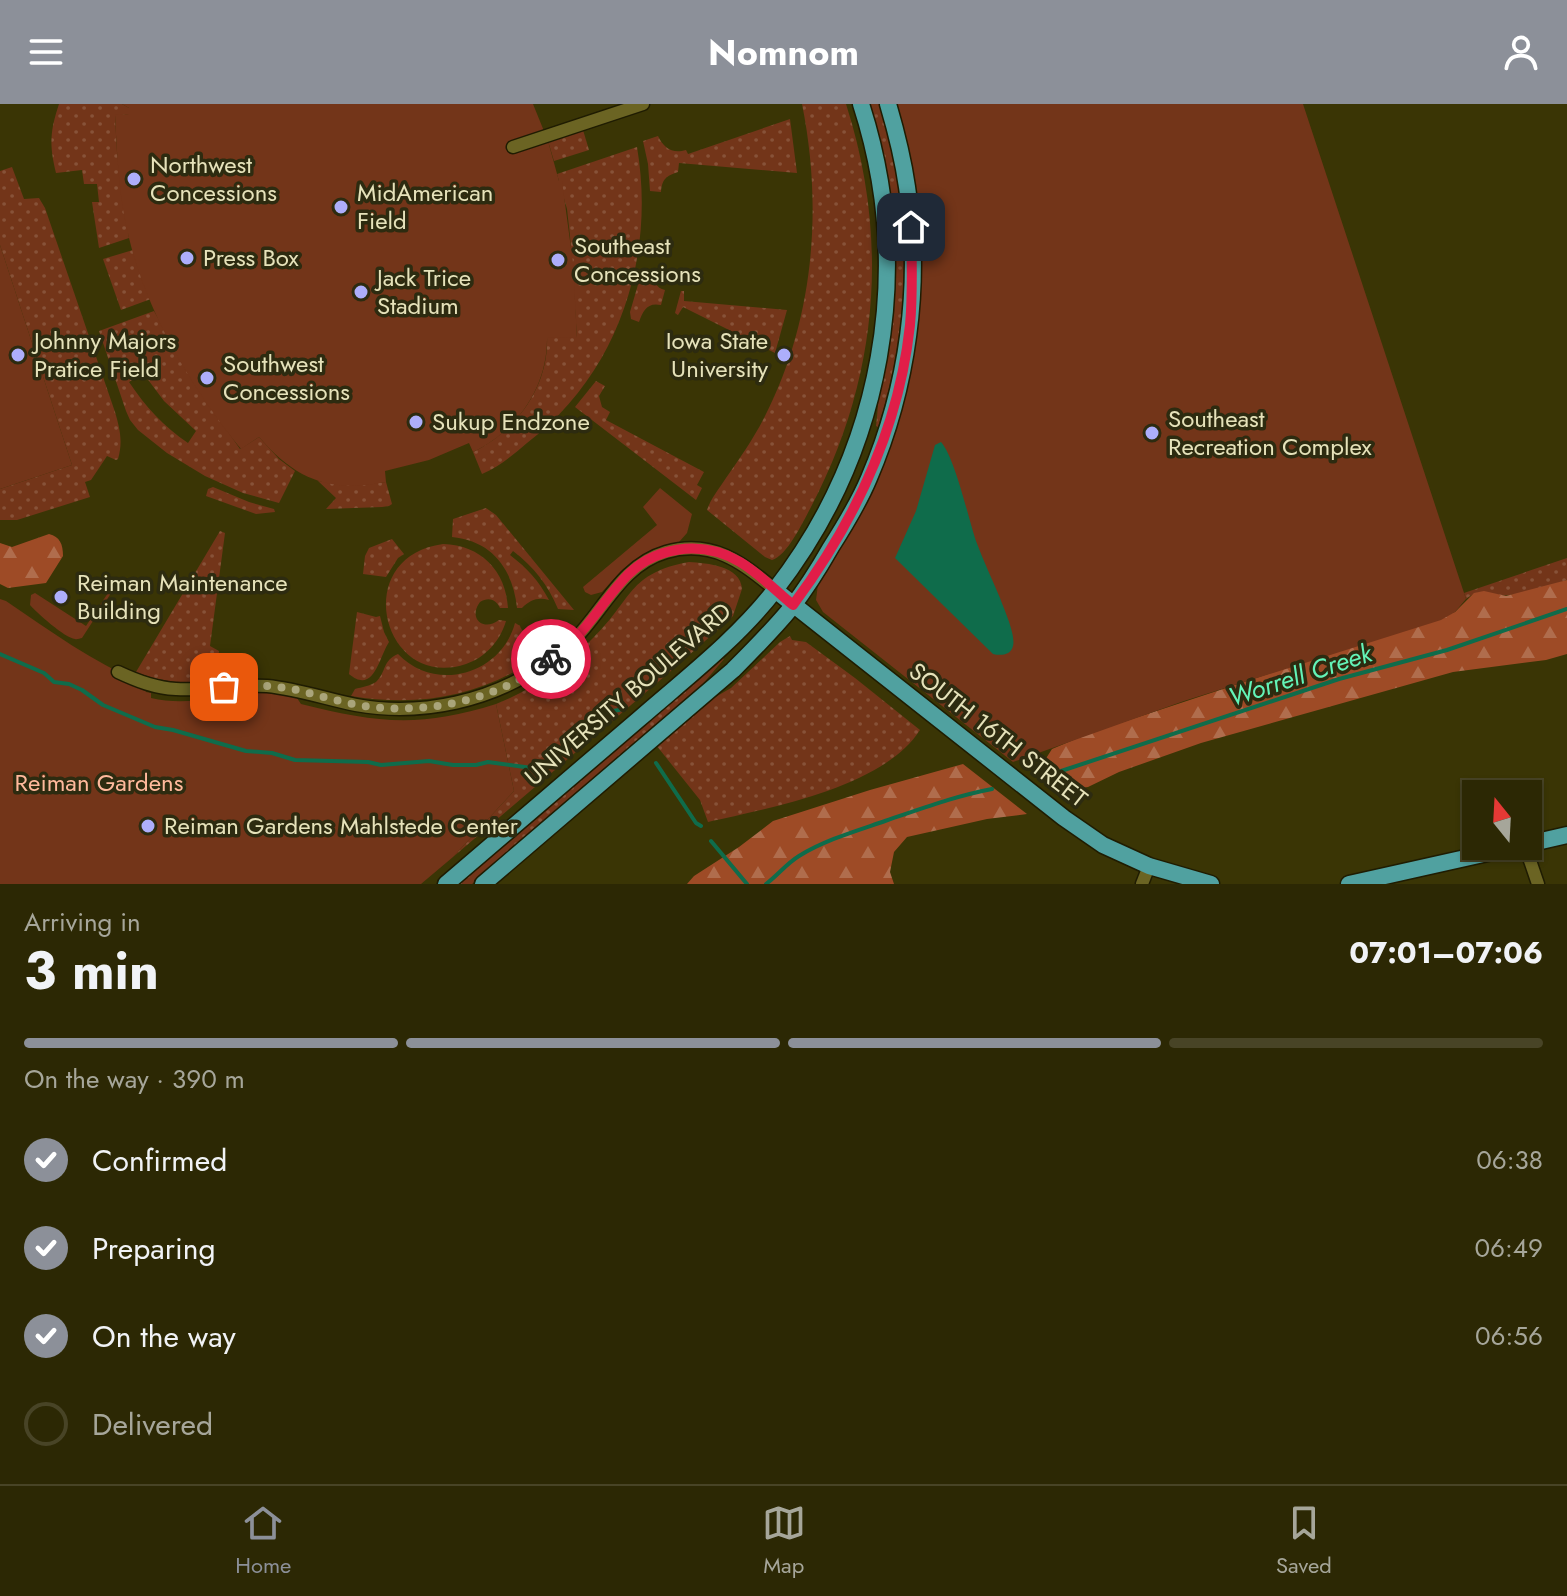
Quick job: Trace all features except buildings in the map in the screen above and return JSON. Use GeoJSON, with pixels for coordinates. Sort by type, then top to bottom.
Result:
{"type":"FeatureCollection","features":[{"type":"Feature","properties":{"kind":"main road","name":"UNIVERSITY BOULEVARD"},"geometry":{"type":"LineString","coordinates":[[446,884],[716,653],[775,590],[819,524],[842,478],[861,429],[875,383],[884,325],[887,229],[875,153],[861,104]]}},
{"type":"Feature","properties":{"kind":"main road","name":"UNIVERSITY BOULEVARD"},"geometry":{"type":"LineString","coordinates":[[483,884],[733,670],[766,637],[819,568],[869,479],[899,388],[910,327],[911,227],[907,186],[888,104]]}},
{"type":"Feature","properties":{"kind":"main road","name":"SOUTH 16TH STREET"},"geometry":{"type":"LineString","coordinates":[[775,590],[1056,812],[1103,845],[1149,866],[1211,884]]}},
{"type":"Feature","properties":{"kind":"main road"},"geometry":{"type":"LineString","coordinates":[[1542,841],[1567,835]]}},
{"type":"Feature","properties":{"kind":"main road"},"geometry":{"type":"LineString","coordinates":[[1349,884],[1462,859]]}},
{"type":"Feature","properties":{"kind":"street"},"geometry":{"type":"LineString","coordinates":[[513,147],[643,104]]}},
{"type":"Feature","properties":{"kind":"street"},"geometry":{"type":"LineString","coordinates":[[118,672],[142,683],[176,689],[264,686],[369,707],[424,707],[492,692],[546,663],[575,639],[629,573],[655,556],[681,549],[713,551],[749,568],[775,590]]}},
{"type":"Feature","properties":{"kind":"street"},"geometry":{"type":"LineString","coordinates":[[1529,860],[1538,884]]}},
{"type":"Feature","properties":{"kind":"street"},"geometry":{"type":"LineString","coordinates":[[1142,884],[1149,866]]}},
{"type":"Feature","properties":{"kind":"green space"},"geometry":{"type":"Polygon","coordinates":[[[59,104],[122,104],[129,108],[129,114],[115,116],[129,238],[99,248],[92,202],[99,202],[97,184],[84,184],[82,170],[56,173],[52,138],[59,104]]]}},
{"type":"Feature","properties":{"kind":"green space","name":"Jack Trice Stadium"},"geometry":{"type":"Polygon","coordinates":[[[122,104],[533,104],[559,181],[562,181],[573,263],[577,338],[547,337],[546,355],[536,390],[516,420],[489,443],[473,452],[469,443],[429,460],[385,471],[386,482],[348,486],[315,480],[287,464],[259,437],[241,449],[205,401],[173,349],[137,266],[119,177],[115,115],[129,114],[129,108],[122,104]]]}},
{"type":"Feature","properties":{"kind":"green space"},"geometry":{"type":"Polygon","coordinates":[[[802,104],[846,104],[860,155],[869,207],[872,258],[870,309],[863,360],[851,410],[834,459],[794,538],[772,560],[707,510],[765,416],[782,379],[804,303],[810,263],[812,183],[802,104]]]}},
{"type":"Feature","properties":{"kind":"green space"},"geometry":{"type":"Polygon","coordinates":[[[868,104],[879,104],[898,183],[903,224],[904,266],[897,348],[878,427],[879,388],[890,330],[894,267],[887,184],[868,104]]]}},
{"type":"Feature","properties":{"kind":"green space","name":"Southeast Recreation Complex"},"geometry":{"type":"Polygon","coordinates":[[[894,104],[1303,104],[1466,599],[1455,612],[1441,620],[1184,701],[1013,762],[823,612],[816,600],[818,584],[859,514],[917,314],[894,104]]]}},
{"type":"Feature","properties":{"kind":"green space"},"geometry":{"type":"Polygon","coordinates":[[[790,119],[797,173],[679,163],[678,172],[665,179],[661,192],[650,191],[643,141],[658,136],[669,149],[686,150],[688,154],[790,119]]]}},
{"type":"Feature","properties":{"kind":"green space"},"geometry":{"type":"Polygon","coordinates":[[[583,130],[589,150],[554,161],[548,141],[583,130]]]}},
{"type":"Feature","properties":{"kind":"green space"},"geometry":{"type":"Polygon","coordinates":[[[637,147],[641,230],[635,271],[607,348],[585,383],[559,415],[511,456],[482,474],[473,452],[503,432],[527,405],[542,373],[547,337],[577,337],[567,209],[557,174],[637,147]]]}},
{"type":"Feature","properties":{"kind":"green space"},"geometry":{"type":"Polygon","coordinates":[[[12,167],[24,199],[39,198],[45,208],[115,412],[121,441],[118,459],[107,456],[91,480],[85,482],[90,497],[17,520],[0,520],[0,489],[72,465],[0,245],[0,171],[12,167]]]}},
{"type":"Feature","properties":{"kind":"green space","name":"Johnny Majors Pratice Field"},"geometry":{"type":"Polygon","coordinates":[[[0,245],[72,465],[0,489],[0,245]]]}},
{"type":"Feature","properties":{"kind":"green space"},"geometry":{"type":"Polygon","coordinates":[[[143,247],[159,296],[121,310],[103,259],[143,247]]]}},
{"type":"Feature","properties":{"kind":"green space"},"geometry":{"type":"Polygon","coordinates":[[[642,271],[654,273],[656,284],[665,290],[661,305],[649,306],[639,322],[631,319],[630,312],[642,271]]]}},
{"type":"Feature","properties":{"kind":"green space"},"geometry":{"type":"Polygon","coordinates":[[[681,291],[684,291],[684,301],[787,310],[775,353],[683,307],[678,315],[675,313],[681,291]]]}},
{"type":"Feature","properties":{"kind":"green space"},"geometry":{"type":"Polygon","coordinates":[[[154,311],[196,386],[240,449],[259,437],[295,471],[279,503],[243,493],[205,476],[167,453],[138,430],[126,411],[99,331],[154,311]],[[143,373],[129,382],[156,416],[188,443],[196,431],[164,401],[143,373]]]}},
{"type":"Feature","properties":{"kind":"green space"},"geometry":{"type":"Polygon","coordinates":[[[596,381],[605,386],[599,396],[602,407],[610,412],[606,420],[704,472],[697,485],[702,488],[696,500],[575,407],[596,381]]]}},
{"type":"Feature","properties":{"kind":"green space"},"geometry":{"type":"Polygon","coordinates":[[[318,481],[354,485],[386,482],[392,504],[326,509],[336,498],[318,481]]]}},
{"type":"Feature","properties":{"kind":"green space"},"geometry":{"type":"Polygon","coordinates":[[[213,487],[274,509],[275,512],[256,514],[206,496],[208,489],[213,487]]]}},
{"type":"Feature","properties":{"kind":"green space"},"geometry":{"type":"Polygon","coordinates":[[[660,488],[692,514],[687,533],[679,542],[641,556],[621,571],[602,592],[591,595],[585,592],[583,587],[657,525],[643,507],[660,488]]]}},
{"type":"Feature","properties":{"kind":"green space"},"geometry":{"type":"Polygon","coordinates":[[[486,508],[496,515],[574,610],[558,609],[540,577],[513,551],[510,555],[532,575],[549,600],[534,600],[517,608],[511,581],[490,551],[479,544],[452,537],[453,519],[486,508]]]}},
{"type":"Feature","properties":{"kind":"green space"},"geometry":{"type":"Polygon","coordinates":[[[220,531],[225,533],[210,646],[219,651],[214,673],[205,680],[186,683],[136,672],[220,531]]]}},
{"type":"Feature","properties":{"kind":"green space"},"geometry":{"type":"Polygon","coordinates":[[[49,534],[60,542],[63,556],[46,583],[8,588],[0,584],[0,543],[12,547],[49,534]]]}},
{"type":"Feature","properties":{"kind":"green space"},"geometry":{"type":"Polygon","coordinates":[[[392,539],[404,554],[386,577],[363,574],[369,548],[392,539]]]}},
{"type":"Feature","properties":{"kind":"green space"},"geometry":{"type":"Polygon","coordinates":[[[443,544],[469,549],[489,562],[502,583],[508,608],[500,608],[492,600],[480,602],[476,613],[479,622],[506,621],[496,642],[486,653],[466,664],[437,667],[414,659],[397,642],[388,619],[387,595],[395,572],[413,554],[443,544]]]}},
{"type":"Feature","properties":{"kind":"green space"},"geometry":{"type":"Polygon","coordinates":[[[1567,558],[1567,580],[1517,594],[1483,592],[1466,599],[1464,593],[1567,558]]]}},
{"type":"Feature","properties":{"kind":"green space"},"geometry":{"type":"Polygon","coordinates":[[[689,562],[722,567],[736,575],[742,589],[733,616],[453,857],[514,791],[496,704],[536,684],[572,658],[642,581],[654,573],[689,562]]]}},
{"type":"Feature","properties":{"kind":"green space"},"geometry":{"type":"Polygon","coordinates":[[[1567,580],[1567,654],[1546,660],[1453,672],[1201,743],[1119,772],[1088,787],[1066,790],[1052,778],[1045,760],[1052,749],[1090,733],[1455,612],[1474,593],[1484,591],[1506,596],[1567,580]]]}},
{"type":"Feature","properties":{"kind":"green space"},"geometry":{"type":"Polygon","coordinates":[[[112,587],[82,638],[78,639],[58,630],[30,605],[31,595],[35,593],[86,626],[112,587]]]}},
{"type":"Feature","properties":{"kind":"green space","name":"Reiman Gardens"},"geometry":{"type":"Polygon","coordinates":[[[0,599],[89,656],[142,683],[146,692],[151,693],[151,698],[174,701],[213,699],[222,687],[291,689],[301,704],[376,719],[398,720],[444,717],[496,704],[514,791],[453,857],[421,884],[0,884],[0,599]]]}},
{"type":"Feature","properties":{"kind":"green space"},"geometry":{"type":"Polygon","coordinates":[[[357,612],[380,616],[389,642],[375,672],[364,680],[349,674],[357,612]]]}},
{"type":"Feature","properties":{"kind":"green space"},"geometry":{"type":"Polygon","coordinates":[[[515,623],[533,638],[548,638],[555,634],[566,637],[517,671],[465,692],[410,700],[351,696],[355,689],[376,682],[389,660],[398,654],[413,666],[430,673],[465,673],[482,666],[507,641],[515,623]]]}},
{"type":"Feature","properties":{"kind":"green space"},"geometry":{"type":"Polygon","coordinates":[[[790,636],[792,640],[806,642],[920,730],[903,750],[853,780],[793,802],[708,822],[700,800],[656,745],[705,703],[731,688],[790,636]]]}},
{"type":"Feature","properties":{"kind":"green space"},"geometry":{"type":"Polygon","coordinates":[[[721,657],[724,659],[695,693],[472,884],[456,884],[721,657]]]}},
{"type":"Feature","properties":{"kind":"green space"},"geometry":{"type":"Polygon","coordinates":[[[963,764],[1027,814],[987,819],[907,837],[894,852],[890,872],[894,884],[687,884],[773,821],[963,764]]]}},
{"type":"Feature","properties":{"kind":"shaded area"},"geometry":{"type":"Polygon","coordinates":[[[941,442],[951,461],[976,541],[1011,629],[1013,646],[1005,654],[993,654],[895,558],[916,511],[935,445],[941,442]]]}},
{"type":"Feature","properties":{"kind":"waterway","name":"Worrell Creek"},"geometry":{"type":"LineString","coordinates":[[1043,777],[1339,679],[1447,650],[1567,609]]}},
{"type":"Feature","properties":{"kind":"waterway"},"geometry":{"type":"LineString","coordinates":[[0,654],[155,727],[246,751],[272,753],[295,760],[381,765],[429,761],[476,765],[488,762],[532,768],[551,760],[607,712],[619,710]]}},
{"type":"Feature","properties":{"kind":"waterway"},"geometry":{"type":"LineString","coordinates":[[656,763],[701,826]]}},
{"type":"Feature","properties":{"kind":"waterway","name":"Worrell Creek"},"geometry":{"type":"LineString","coordinates":[[766,884],[794,859],[830,841],[938,803],[992,789]]}},
{"type":"Feature","properties":{"kind":"waterway"},"geometry":{"type":"LineString","coordinates":[[711,841],[747,884]]}},
{"type":"Feature","properties":{"kind":"way so far"},"geometry":{"type":"LineString","coordinates":[[224,687],[291,689],[355,704],[407,709],[462,701],[492,692],[551,659]]}},
{"type":"Feature","properties":{"kind":"place","name":"Northwest Concessions"},"geometry":{"type":"Point","coordinates":[134,179]}},
{"type":"Feature","properties":{"kind":"place","name":"MidAmerican Field"},"geometry":{"type":"Point","coordinates":[341,207]}},
{"type":"Feature","properties":{"kind":"place","name":"Press Box"},"geometry":{"type":"Point","coordinates":[187,258]}},
{"type":"Feature","properties":{"kind":"place","name":"Southeast Concessions"},"geometry":{"type":"Point","coordinates":[558,260]}},
{"type":"Feature","properties":{"kind":"place","name":"Jack Trice Stadium"},"geometry":{"type":"Point","coordinates":[361,292]}},
{"type":"Feature","properties":{"kind":"place","name":"Johnny Majors Pratice Field"},"geometry":{"type":"Point","coordinates":[18,355]}},
{"type":"Feature","properties":{"kind":"place","name":"Iowa State University"},"geometry":{"type":"Point","coordinates":[784,355]}},
{"type":"Feature","properties":{"kind":"place","name":"Southwest Concessions"},"geometry":{"type":"Point","coordinates":[207,378]}},
{"type":"Feature","properties":{"kind":"place","name":"Sukup Endzone"},"geometry":{"type":"Point","coordinates":[416,422]}},
{"type":"Feature","properties":{"kind":"place","name":"Southeast Recreation Complex"},"geometry":{"type":"Point","coordinates":[1152,433]}},
{"type":"Feature","properties":{"kind":"place","name":"Reiman Maintenance Building"},"geometry":{"type":"Point","coordinates":[61,597]}},
{"type":"Feature","properties":{"kind":"place","name":"Reiman Gardens Mahlstede Center"},"geometry":{"type":"Point","coordinates":[148,826]}},
{"type":"Feature","properties":{"kind":"route"},"geometry":{"type":"LineString","coordinates":[[551,659],[575,639],[629,573],[655,556],[681,549],[713,551],[739,561],[793,605],[819,568],[856,504],[885,435],[899,388],[910,327],[911,227]]}}]}
